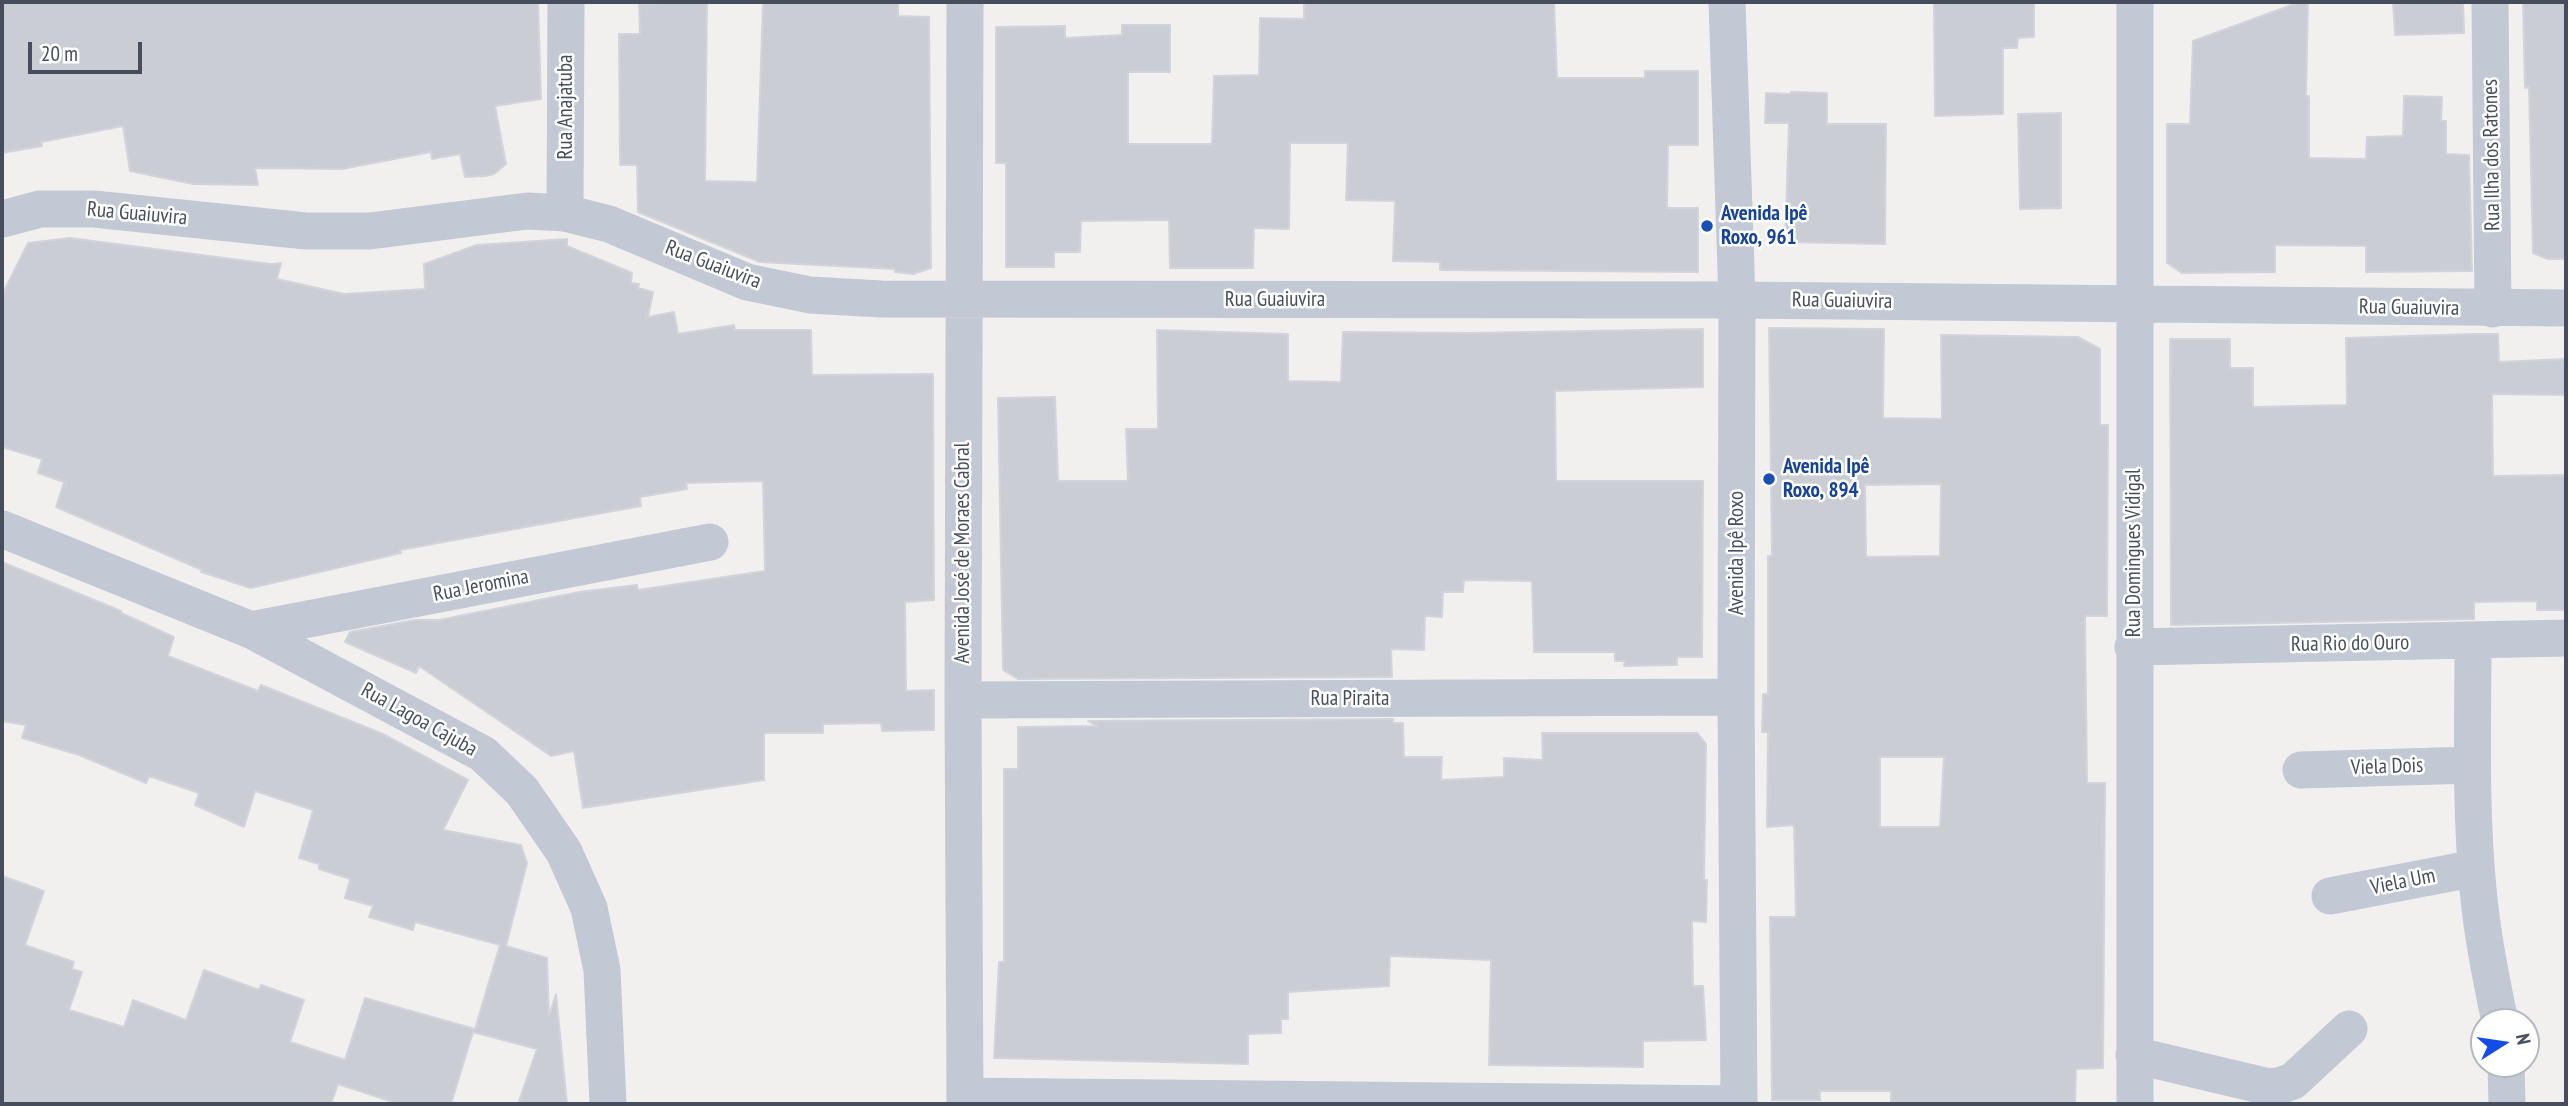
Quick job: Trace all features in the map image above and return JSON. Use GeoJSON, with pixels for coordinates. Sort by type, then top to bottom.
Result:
{"type":"FeatureCollection","features":[{"type":"Feature","properties":{"kind":"street","name":"Rua Anajatuba"},"geometry":{"type":"LineString","coordinates":[[565,213],[566,2]]}},
{"type":"Feature","properties":{"kind":"street","name":"Avenida José de Moraes Cabral"},"geometry":{"type":"LineString","coordinates":[[965,2],[965,1100]]}},
{"type":"Feature","properties":{"kind":"street","name":"Avenida Ipê Roxo"},"geometry":{"type":"LineString","coordinates":[[1727,2],[1737,300],[1736,697],[1740,1104]]}},
{"type":"Feature","properties":{"kind":"street","name":"Rua Domingues Vidigal"},"geometry":{"type":"LineString","coordinates":[[2134,2],[2135,1104]]}},
{"type":"Feature","properties":{"kind":"street","name":"Rua Ilha dos Ratones"},"geometry":{"type":"LineString","coordinates":[[2490,2],[2493,309]]}},
{"type":"Feature","properties":{"kind":"street","name":"Rua Guaiuvira"},"geometry":{"type":"LineString","coordinates":[[2,219],[40,209],[94,209],[306,231],[370,231],[527,211],[565,213],[608,224],[747,282],[810,295],[964,300],[1737,300],[2566,308]]}},
{"type":"Feature","properties":{"kind":"street","name":"Rua Lagoa Cajuba"},"geometry":{"type":"LineString","coordinates":[[2,529],[251,630],[483,754],[522,791],[564,852],[589,908],[602,970],[608,1104]]}},
{"type":"Feature","properties":{"kind":"street","name":"Rua Jeromina"},"geometry":{"type":"LineString","coordinates":[[251,630],[710,542]]}},
{"type":"Feature","properties":{"kind":"street","name":"Rua Rio do Ouro"},"geometry":{"type":"LineString","coordinates":[[2133,647],[2566,638]]}},
{"type":"Feature","properties":{"kind":"street"},"geometry":{"type":"LineString","coordinates":[[2473,641],[2472,765],[2476,868],[2486,951],[2497,1008]]}},
{"type":"Feature","properties":{"kind":"street","name":"Rua Piraita"},"geometry":{"type":"LineString","coordinates":[[963,700],[1736,697]]}},
{"type":"Feature","properties":{"kind":"street","name":"Viela Dois"},"geometry":{"type":"LineString","coordinates":[[2301,770],[2472,765]]}},
{"type":"Feature","properties":{"kind":"street","name":"Viela Um"},"geometry":{"type":"LineString","coordinates":[[2330,896],[2476,868]]}},
{"type":"Feature","properties":{"kind":"street"},"geometry":{"type":"LineString","coordinates":[[2134,1055],[2269,1087],[2279,1087],[2293,1081],[2349,1029]]}},
{"type":"Feature","properties":{"kind":"street"},"geometry":{"type":"LineString","coordinates":[[2506,1078],[2507,1104]]}},
{"type":"Feature","properties":{"kind":"street"},"geometry":{"type":"LineString","coordinates":[[965,1100],[1740,1104]]}},
{"type":"Feature","properties":{"kind":"building"},"geometry":{"type":"Polygon","coordinates":[[[2,2],[538,2],[541,99],[495,106],[506,164],[494,174],[486,176],[465,177],[460,154],[432,159],[431,152],[342,169],[255,168],[258,185],[193,184],[130,171],[123,126],[41,142],[42,146],[2,153],[2,2]]]}},
{"type":"Feature","properties":{"kind":"building"},"geometry":{"type":"Polygon","coordinates":[[[707,2],[705,181],[757,182],[763,2],[898,2],[898,16],[929,17],[931,268],[913,274],[895,272],[895,269],[760,262],[638,212],[637,165],[620,165],[619,34],[640,34],[639,4],[707,2]]]}},
{"type":"Feature","properties":{"kind":"building"},"geometry":{"type":"Polygon","coordinates":[[[1304,2],[1554,2],[1557,78],[1645,78],[1645,71],[1698,71],[1698,145],[1668,145],[1667,208],[1698,208],[1698,272],[1440,270],[1440,262],[1393,261],[1395,201],[1346,200],[1348,143],[1290,143],[1289,229],[1254,228],[1253,268],[1170,268],[1169,220],[1081,221],[1080,252],[1054,252],[1054,267],[1006,267],[1006,163],[996,163],[996,27],[1065,26],[1065,38],[1122,35],[1122,25],[1170,25],[1170,72],[1128,72],[1128,144],[1212,144],[1214,76],[1259,75],[1260,18],[1304,19],[1304,2]]]}},
{"type":"Feature","properties":{"kind":"building"},"geometry":{"type":"Polygon","coordinates":[[[1934,2],[2034,3],[2034,37],[2018,38],[2017,48],[2003,48],[2003,114],[1935,116],[1934,2]]]}},
{"type":"Feature","properties":{"kind":"building"},"geometry":{"type":"Polygon","coordinates":[[[2300,2],[2308,2],[2306,96],[2309,96],[2309,158],[2366,159],[2367,137],[2403,136],[2404,96],[2442,97],[2441,121],[2446,121],[2446,154],[2469,155],[2472,271],[2366,272],[2366,246],[2275,245],[2275,272],[2182,273],[2167,263],[2167,124],[2190,124],[2193,41],[2300,2]]]}},
{"type":"Feature","properties":{"kind":"building"},"geometry":{"type":"Polygon","coordinates":[[[2393,2],[2463,2],[2464,33],[2395,35],[2393,2]]]}},
{"type":"Feature","properties":{"kind":"building"},"geometry":{"type":"Polygon","coordinates":[[[2523,2],[2566,2],[2566,259],[2548,259],[2533,253],[2529,87],[2525,88],[2523,2]]]}},
{"type":"Feature","properties":{"kind":"building"},"geometry":{"type":"Polygon","coordinates":[[[1766,93],[1827,93],[1827,124],[1886,124],[1885,244],[1785,242],[1789,123],[1765,123],[1766,93]]]}},
{"type":"Feature","properties":{"kind":"building"},"geometry":{"type":"Polygon","coordinates":[[[2061,113],[2061,208],[2020,209],[2018,114],[2061,113]]]}},
{"type":"Feature","properties":{"kind":"building"},"geometry":{"type":"Polygon","coordinates":[[[70,238],[271,264],[281,263],[277,279],[344,294],[425,289],[424,264],[477,245],[567,239],[567,246],[632,273],[631,283],[639,284],[638,288],[653,292],[648,317],[674,312],[678,334],[734,325],[735,330],[811,330],[812,375],[933,374],[934,600],[905,602],[906,691],[934,690],[934,730],[882,731],[881,723],[823,724],[823,733],[764,733],[764,780],[583,808],[574,751],[551,756],[419,666],[416,673],[345,642],[350,632],[415,620],[439,620],[579,592],[637,585],[638,590],[765,571],[763,481],[686,483],[687,489],[640,497],[641,506],[400,550],[401,553],[251,588],[201,572],[202,570],[56,507],[64,482],[38,473],[42,459],[2,447],[2,295],[28,243],[70,238]]]}},
{"type":"Feature","properties":{"kind":"building"},"geometry":{"type":"Polygon","coordinates":[[[1769,328],[1884,329],[1883,418],[1942,419],[1941,335],[2078,337],[2100,349],[2100,425],[2108,425],[2107,616],[2085,616],[2087,783],[2105,783],[2103,1068],[2076,1069],[2075,1104],[1891,1104],[1891,1091],[1820,1091],[1820,1100],[1772,1100],[1770,917],[1796,917],[1794,825],[1767,827],[1768,732],[1762,732],[1763,694],[1768,694],[1768,556],[1772,556],[1769,328]],[[1941,484],[1865,485],[1866,557],[1940,556],[1941,484]],[[1880,757],[1880,827],[1940,827],[1944,757],[1880,757]]]}},
{"type":"Feature","properties":{"kind":"building"},"geometry":{"type":"Polygon","coordinates":[[[1703,329],[1703,387],[1555,391],[1556,481],[1703,481],[1702,657],[1677,657],[1677,665],[1624,666],[1625,661],[1615,661],[1615,652],[1534,652],[1532,581],[1464,580],[1463,592],[1443,592],[1442,617],[1425,616],[1424,650],[1391,649],[1392,677],[1018,679],[1003,670],[998,398],[1055,397],[1058,481],[1128,481],[1126,429],[1158,429],[1157,330],[1288,334],[1288,381],[1341,382],[1343,332],[1703,329]]]}},
{"type":"Feature","properties":{"kind":"building"},"geometry":{"type":"Polygon","coordinates":[[[2498,334],[2499,362],[2566,359],[2566,395],[2492,394],[2493,476],[2566,475],[2566,610],[2537,610],[2537,601],[2474,602],[2474,619],[2171,625],[2170,339],[2230,339],[2230,368],[2253,368],[2253,407],[2347,405],[2346,338],[2498,334]]]}},
{"type":"Feature","properties":{"kind":"building"},"geometry":{"type":"Polygon","coordinates":[[[2,562],[121,611],[174,637],[168,656],[258,691],[261,685],[383,734],[468,780],[443,830],[521,845],[527,863],[506,946],[547,958],[549,1016],[556,994],[567,1104],[518,1104],[537,1049],[473,1032],[451,1104],[399,1104],[338,1084],[331,1104],[2,1104],[2,876],[44,891],[25,945],[74,962],[72,969],[82,972],[69,1010],[124,1027],[133,1000],[186,1020],[204,970],[259,990],[261,985],[304,1000],[290,1042],[345,1060],[365,998],[475,1029],[500,945],[415,922],[413,930],[369,917],[373,906],[345,898],[350,879],[319,869],[319,864],[299,858],[313,810],[255,791],[244,827],[195,805],[199,793],[149,776],[146,783],[79,755],[22,738],[26,725],[2,721],[2,562]]]}},
{"type":"Feature","properties":{"kind":"building"},"geometry":{"type":"Polygon","coordinates":[[[1393,719],[1393,723],[1403,723],[1404,757],[1442,757],[1441,780],[1504,777],[1504,758],[1543,760],[1542,733],[1697,733],[1706,744],[1704,880],[1707,880],[1706,922],[1692,921],[1693,986],[1703,986],[1706,1040],[1643,1041],[1643,1067],[1489,1065],[1491,960],[1390,956],[1389,986],[1288,992],[1288,1019],[1281,1019],[1281,1033],[1248,1034],[1248,1064],[994,1058],[999,962],[1004,962],[1004,769],[1018,769],[1018,727],[1097,726],[1088,721],[1393,719]]]}},
{"type":"Feature","properties":{"kind":"place","name":"Avenida Ipê Roxo, 961"},"geometry":{"type":"Point","coordinates":[1707,226]}},
{"type":"Feature","properties":{"kind":"place","name":"Avenida Ipê Roxo, 894"},"geometry":{"type":"Point","coordinates":[1769,479]}}]}
